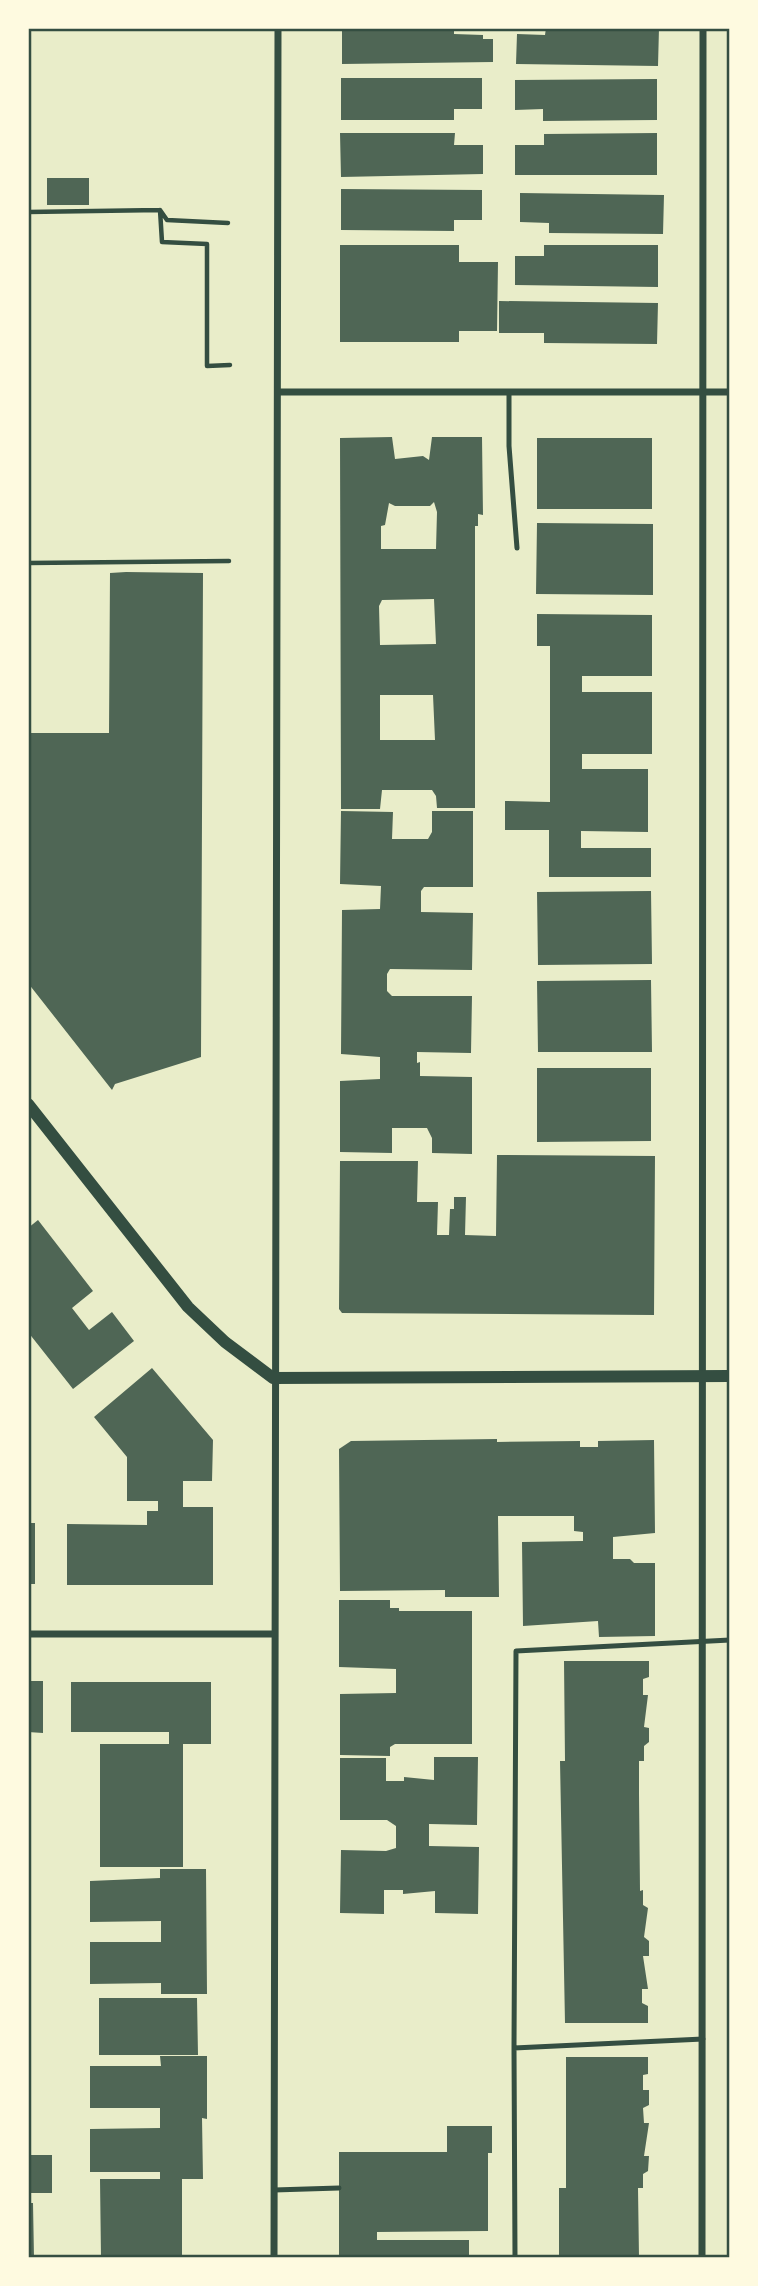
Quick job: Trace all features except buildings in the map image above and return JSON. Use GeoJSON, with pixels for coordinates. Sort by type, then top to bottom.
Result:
{"type":"FeatureCollection","features":[{"type":"Feature","properties":{"kind":"street"},"geometry":{"type":"LineString","coordinates":[[274,2258],[273,1378],[279,392],[278,28]]}},
{"type":"Feature","properties":{"kind":"street"},"geometry":{"type":"LineString","coordinates":[[702,2258],[704,28]]}},
{"type":"Feature","properties":{"kind":"street"},"geometry":{"type":"LineString","coordinates":[[279,392],[730,392]]}},
{"type":"Feature","properties":{"kind":"street"},"geometry":{"type":"LineString","coordinates":[[28,1104],[188,1307],[225,1342],[273,1378],[730,1376]]}},
{"type":"Feature","properties":{"kind":"street"},"geometry":{"type":"LineString","coordinates":[[28,1634],[275,1634]]}},
{"type":"Feature","properties":{"kind":"lane"},"geometry":{"type":"LineString","coordinates":[[509,392],[509,446],[517,548]]}},
{"type":"Feature","properties":{"kind":"lane"},"geometry":{"type":"LineString","coordinates":[[516,2258],[516,1651],[730,1640]]}},
{"type":"Feature","properties":{"kind":"lane"},"geometry":{"type":"LineString","coordinates":[[514,2048],[703,2039]]}},
{"type":"Feature","properties":{"kind":"lane"},"geometry":{"type":"LineString","coordinates":[[274,2190],[339,2189]]}},
{"type":"Feature","properties":{"kind":"path"},"geometry":{"type":"LineString","coordinates":[[28,212],[160,210]]}},
{"type":"Feature","properties":{"kind":"path"},"geometry":{"type":"LineString","coordinates":[[160,210],[167,220],[228,223]]}},
{"type":"Feature","properties":{"kind":"path"},"geometry":{"type":"LineString","coordinates":[[160,210],[162,242],[207,244],[207,366],[230,365]]}},
{"type":"Feature","properties":{"kind":"path"},"geometry":{"type":"LineString","coordinates":[[28,563],[229,561]]}}]}
